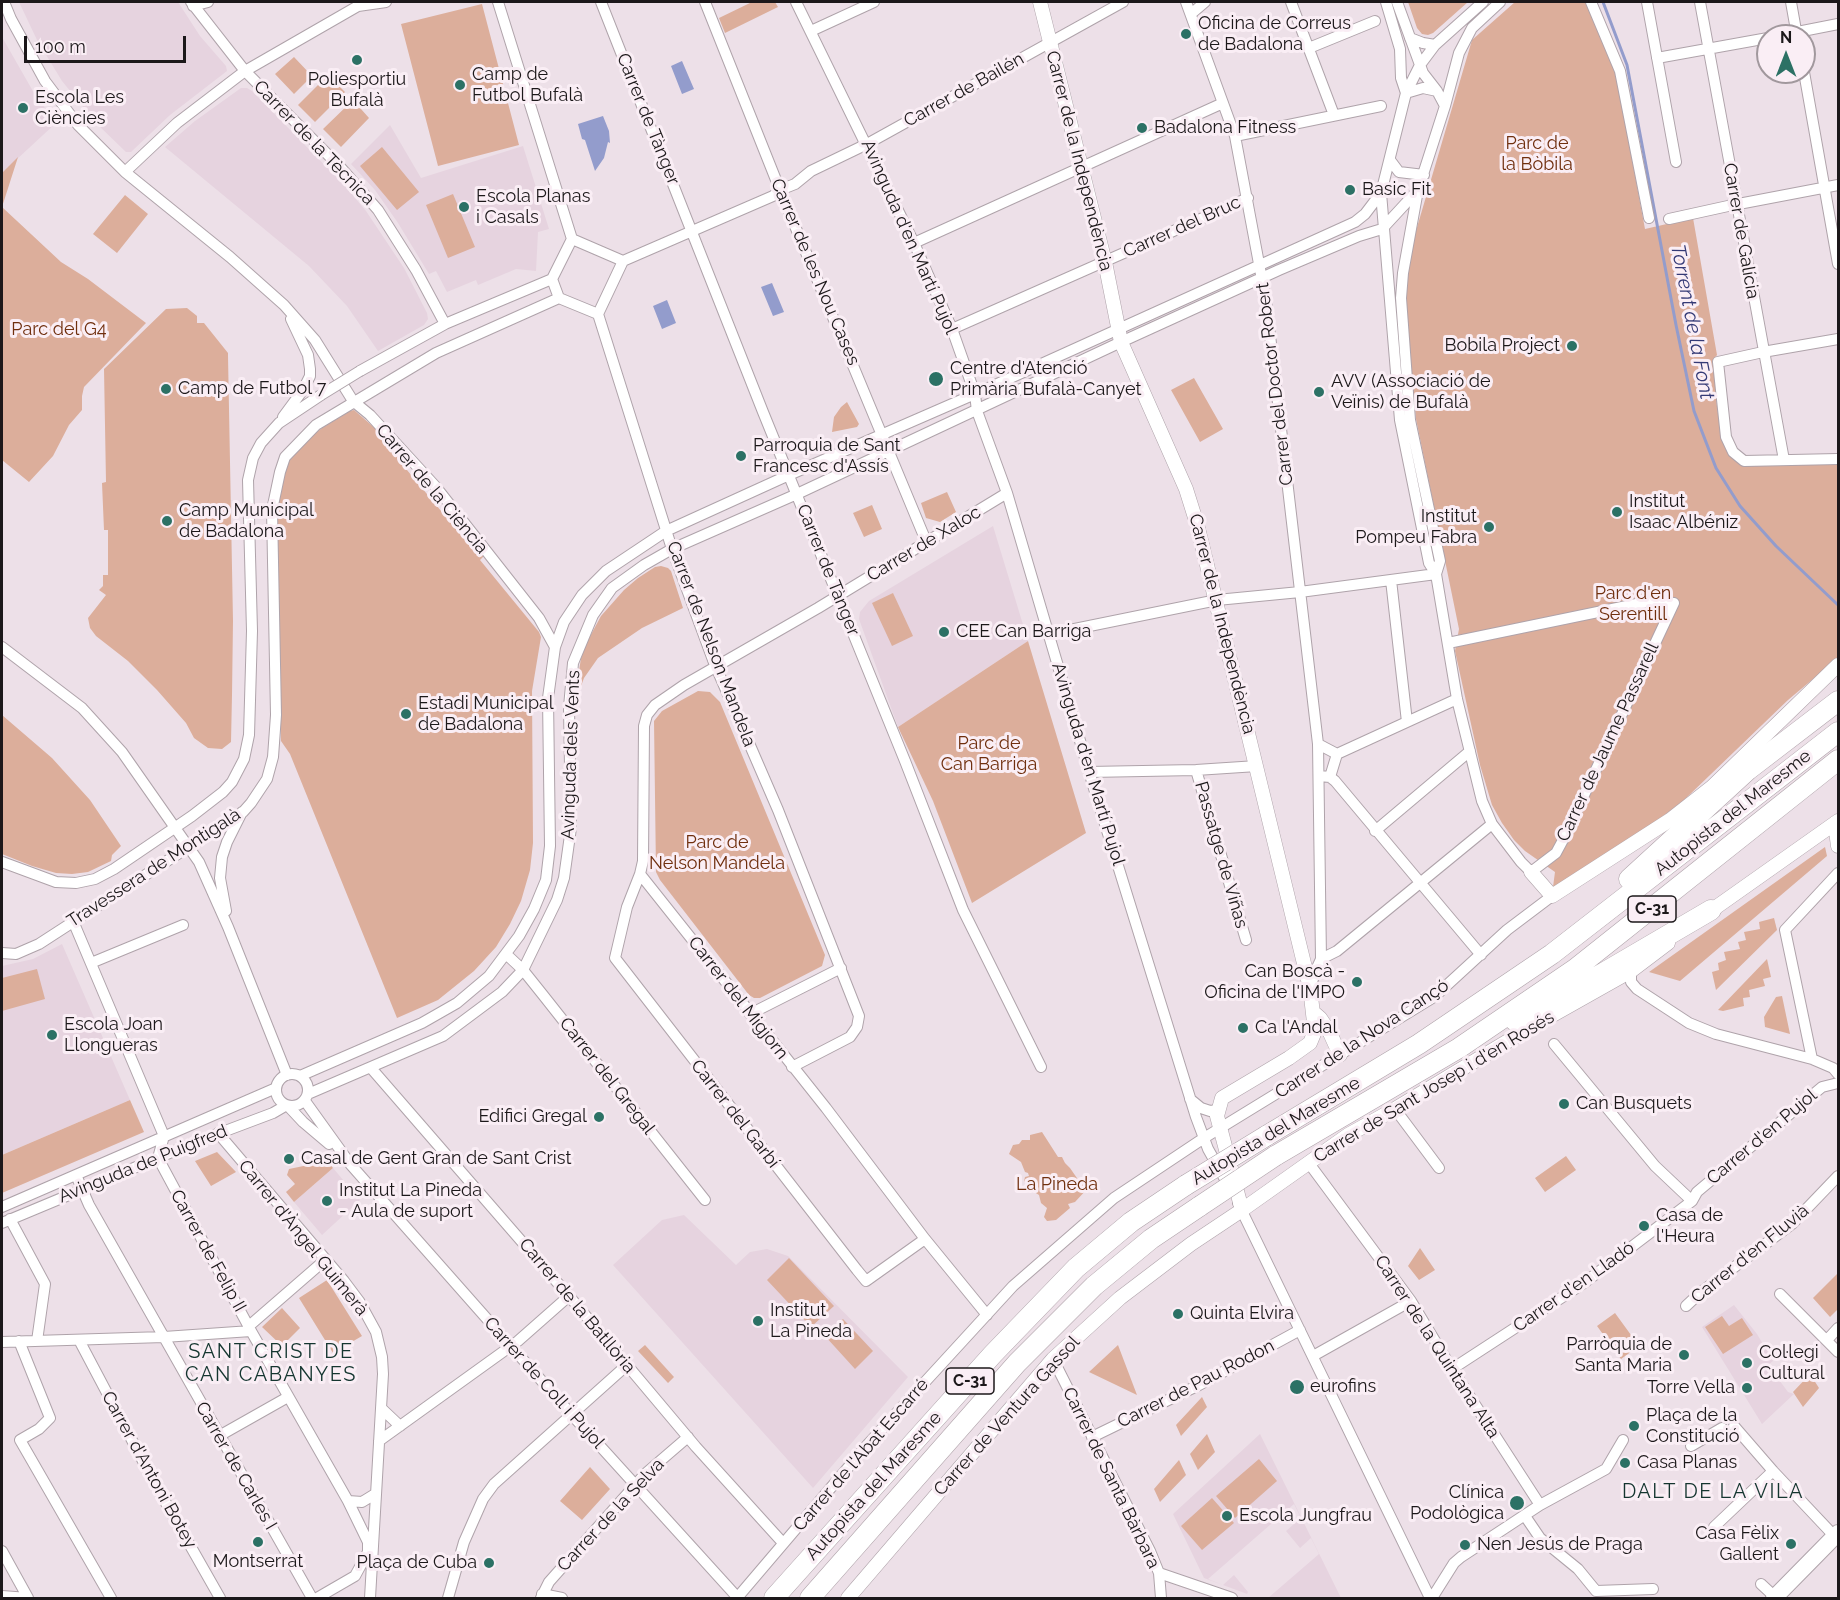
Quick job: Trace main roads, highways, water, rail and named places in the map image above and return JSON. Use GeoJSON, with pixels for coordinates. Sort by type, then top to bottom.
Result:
{"type":"FeatureCollection","features":[{"type":"Feature","properties":{"kind":"highway"},"geometry":{"type":"LineString","coordinates":[[1551,954],[1615,892],[1749,770],[1839,701]]}},
{"type":"Feature","properties":{"kind":"highway","name":"Autopista del Maresme"},"geometry":{"type":"LineString","coordinates":[[774,1599],[993,1354],[1091,1254],[1131,1222],[1266,1136],[1419,1044],[1551,954],[1839,732]]}},
{"type":"Feature","properties":{"kind":"highway","name":"Autopista del Maresme"},"geometry":{"type":"LineString","coordinates":[[810,1599],[1017,1363],[1094,1286],[1151,1239],[1275,1156],[1459,1048],[1575,969],[1839,760]]}},
{"type":"Feature","properties":{"kind":"highway"},"geometry":{"type":"LineString","coordinates":[[1459,1048],[1552,1003],[1711,910]]}},
{"type":"Feature","properties":{"kind":"main road"},"geometry":{"type":"LineString","coordinates":[[1775,1598],[1837,1536]]}},
{"type":"Feature","properties":{"kind":"water"},"geometry":{"type":"Polygon","coordinates":[[[682,61],[694,89],[682,94],[671,66],[682,61]]]}},
{"type":"Feature","properties":{"kind":"water"},"geometry":{"type":"Polygon","coordinates":[[[603,116],[609,131],[610,143],[608,142],[604,158],[595,171],[578,124],[603,116]]]}},
{"type":"Feature","properties":{"kind":"water"},"geometry":{"type":"Polygon","coordinates":[[[772,283],[784,312],[773,316],[761,287],[772,283]]]}},
{"type":"Feature","properties":{"kind":"water"},"geometry":{"type":"Polygon","coordinates":[[[667,300],[676,323],[662,329],[653,306],[667,300]]]}},
{"type":"Feature","properties":{"kind":"waterway","name":"Torrent de la Font"},"geometry":{"type":"LineString","coordinates":[[1603,2],[1627,65],[1694,411],[1716,468],[1740,506],[1776,546],[1838,605]]}},
{"type":"Feature","properties":{"kind":"place","name":"Oficina de Correus de Badalona"},"geometry":{"type":"Point","coordinates":[1186,34]}},
{"type":"Feature","properties":{"kind":"place","name":"Poliesportiu Bufalà"},"geometry":{"type":"Point","coordinates":[357,60]}},
{"type":"Feature","properties":{"kind":"place","name":"Camp de Futbol Bufalà"},"geometry":{"type":"Point","coordinates":[460,85]}},
{"type":"Feature","properties":{"kind":"place","name":"Escola Les Ciències"},"geometry":{"type":"Point","coordinates":[23,108]}},
{"type":"Feature","properties":{"kind":"place","name":"Badalona Fitness"},"geometry":{"type":"Point","coordinates":[1142,128]}},
{"type":"Feature","properties":{"kind":"place","name":"Basic Fit"},"geometry":{"type":"Point","coordinates":[1350,190]}},
{"type":"Feature","properties":{"kind":"place","name":"Escola Planas i Casals"},"geometry":{"type":"Point","coordinates":[464,207]}},
{"type":"Feature","properties":{"kind":"place","name":"Bobila Project"},"geometry":{"type":"Point","coordinates":[1572,346]}},
{"type":"Feature","properties":{"kind":"place","name":"Centre d'Atenció Primària Bufalà-Canyet"},"geometry":{"type":"Point","coordinates":[936,379]}},
{"type":"Feature","properties":{"kind":"place","name":"Camp de Futbol 7"},"geometry":{"type":"Point","coordinates":[166,389]}},
{"type":"Feature","properties":{"kind":"place","name":"AVV (Associació de Veïnis) de Bufalà"},"geometry":{"type":"Point","coordinates":[1319,392]}},
{"type":"Feature","properties":{"kind":"place","name":"Parroquia de Sant Francesc d'Assís"},"geometry":{"type":"Point","coordinates":[741,456]}},
{"type":"Feature","properties":{"kind":"place","name":"Institut Isaac Albéniz"},"geometry":{"type":"Point","coordinates":[1617,512]}},
{"type":"Feature","properties":{"kind":"place","name":"Camp Municipal de Badalona"},"geometry":{"type":"Point","coordinates":[167,521]}},
{"type":"Feature","properties":{"kind":"place","name":"Institut Pompeu Fabra"},"geometry":{"type":"Point","coordinates":[1489,527]}},
{"type":"Feature","properties":{"kind":"place","name":"CEE Can Barriga"},"geometry":{"type":"Point","coordinates":[944,632]}},
{"type":"Feature","properties":{"kind":"place","name":"Estadi Municipal de Badalona"},"geometry":{"type":"Point","coordinates":[406,714]}},
{"type":"Feature","properties":{"kind":"place","name":"Can Boscà - Oficina de l'IMPO"},"geometry":{"type":"Point","coordinates":[1357,982]}},
{"type":"Feature","properties":{"kind":"place","name":"Ca l'Andal"},"geometry":{"type":"Point","coordinates":[1243,1028]}},
{"type":"Feature","properties":{"kind":"place","name":"Escola Joan Llongueras"},"geometry":{"type":"Point","coordinates":[52,1035]}},
{"type":"Feature","properties":{"kind":"place","name":"Can Busquets"},"geometry":{"type":"Point","coordinates":[1564,1104]}},
{"type":"Feature","properties":{"kind":"place","name":"Edifici Gregal"},"geometry":{"type":"Point","coordinates":[599,1117]}},
{"type":"Feature","properties":{"kind":"place","name":"Casal de Gent Gran de Sant Crist"},"geometry":{"type":"Point","coordinates":[289,1159]}},
{"type":"Feature","properties":{"kind":"place","name":"Institut La Pineda - Aula de suport"},"geometry":{"type":"Point","coordinates":[327,1201]}},
{"type":"Feature","properties":{"kind":"place","name":"Casa de l'Heura"},"geometry":{"type":"Point","coordinates":[1644,1226]}},
{"type":"Feature","properties":{"kind":"place","name":"Quinta Elvira"},"geometry":{"type":"Point","coordinates":[1178,1314]}},
{"type":"Feature","properties":{"kind":"place","name":"Institut La Pineda"},"geometry":{"type":"Point","coordinates":[758,1321]}},
{"type":"Feature","properties":{"kind":"place","name":"Parròquia de Santa Maria"},"geometry":{"type":"Point","coordinates":[1684,1355]}},
{"type":"Feature","properties":{"kind":"place","name":"Col·legi Cultural"},"geometry":{"type":"Point","coordinates":[1747,1363]}},
{"type":"Feature","properties":{"kind":"place","name":"eurofins"},"geometry":{"type":"Point","coordinates":[1297,1387]}},
{"type":"Feature","properties":{"kind":"place","name":"Torre Vella"},"geometry":{"type":"Point","coordinates":[1747,1388]}},
{"type":"Feature","properties":{"kind":"place","name":"Plaça de la Constitució"},"geometry":{"type":"Point","coordinates":[1634,1426]}},
{"type":"Feature","properties":{"kind":"place","name":"Casa Planas"},"geometry":{"type":"Point","coordinates":[1625,1463]}},
{"type":"Feature","properties":{"kind":"place","name":"Clínica Podològica"},"geometry":{"type":"Point","coordinates":[1517,1503]}},
{"type":"Feature","properties":{"kind":"place","name":"Escola Jungfrau"},"geometry":{"type":"Point","coordinates":[1227,1516]}},
{"type":"Feature","properties":{"kind":"place","name":"Montserrat"},"geometry":{"type":"Point","coordinates":[258,1542]}},
{"type":"Feature","properties":{"kind":"place","name":"Casa Fèlix Gallent"},"geometry":{"type":"Point","coordinates":[1791,1544]}},
{"type":"Feature","properties":{"kind":"place","name":"Nen Jesús de Praga"},"geometry":{"type":"Point","coordinates":[1465,1545]}},
{"type":"Feature","properties":{"kind":"place","name":"Plaça de Cuba"},"geometry":{"type":"Point","coordinates":[489,1563]}},
{"type":"Feature","properties":{"kind":"district","name":"SANT CRIST DE CAN CABANYES"},"geometry":{"type":"Point","coordinates":[271,1364]}},
{"type":"Feature","properties":{"kind":"district","name":"DALT DE LA VILA"},"geometry":{"type":"Point","coordinates":[1713,1492]}},
{"type":"Feature","properties":{"kind":"park label","name":"Parc de la Bòbila"},"geometry":{"type":"Point","coordinates":[1537,154]}},
{"type":"Feature","properties":{"kind":"park label","name":"Parc del G4"},"geometry":{"type":"Point","coordinates":[59,330]}},
{"type":"Feature","properties":{"kind":"park label","name":"Parc d'en Serentill"},"geometry":{"type":"Point","coordinates":[1633,604]}},
{"type":"Feature","properties":{"kind":"park label","name":"Parc de Can Barriga"},"geometry":{"type":"Point","coordinates":[989,754]}},
{"type":"Feature","properties":{"kind":"park label","name":"Parc de Nelson Mandela"},"geometry":{"type":"Point","coordinates":[717,853]}},
{"type":"Feature","properties":{"kind":"park label","name":"La Pineda"},"geometry":{"type":"Point","coordinates":[1057,1185]}}]}
